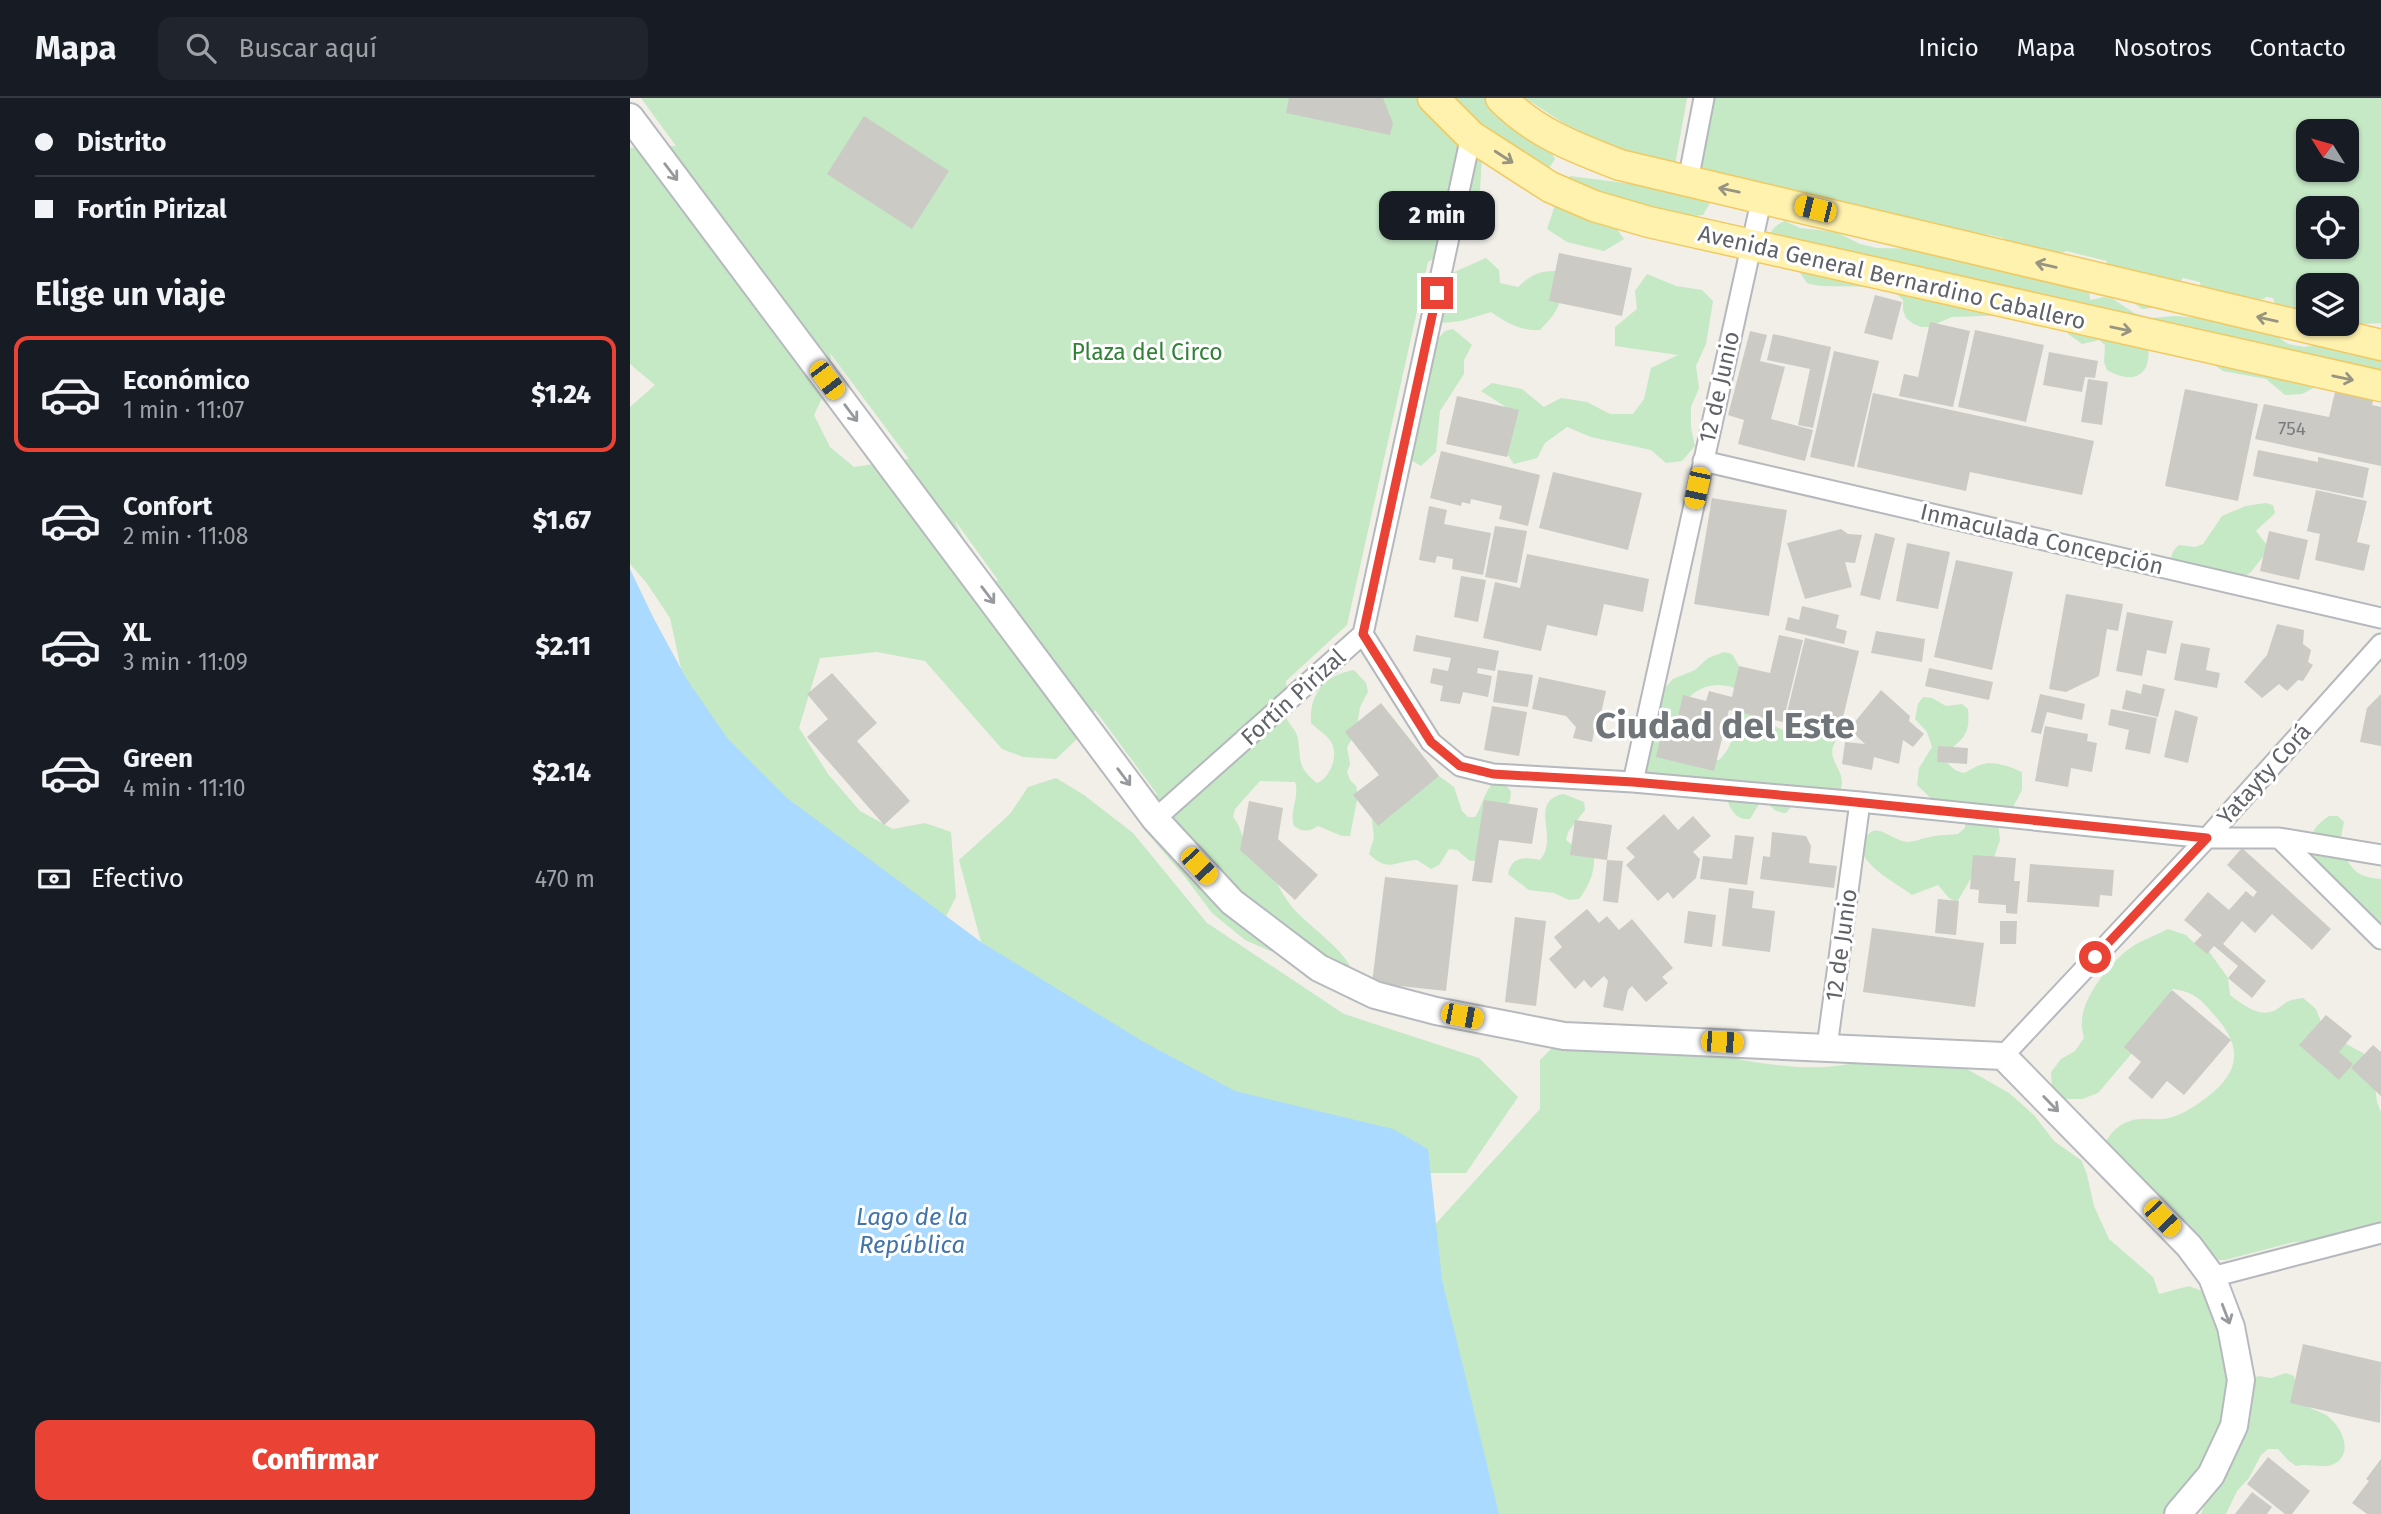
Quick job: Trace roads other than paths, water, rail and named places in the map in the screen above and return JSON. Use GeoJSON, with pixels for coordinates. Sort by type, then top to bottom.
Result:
{"type":"FeatureCollection","features":[{"type":"Feature","properties":{"kind":"main road","name":"Avenida General Bernardino Caballero"},"geometry":{"type":"LineString","coordinates":[[1433,98],[1471,136],[1550,187],[1594,206],[1649,222],[2381,386]]}},
{"type":"Feature","properties":{"kind":"main road","name":"Avenida General Bernardino Caballero"},"geometry":{"type":"LineString","coordinates":[[1501,98],[1508,106],[1560,142],[1620,164],[2381,345]]}},
{"type":"Feature","properties":{"kind":"street"},"geometry":{"type":"LineString","coordinates":[[1688,181],[1703,98]]}},
{"type":"Feature","properties":{"kind":"street"},"geometry":{"type":"LineString","coordinates":[[630,117],[1155,819],[1232,902],[1319,968],[1375,995],[1436,1011],[1564,1036],[2003,1056],[2162,1218],[2212,1277],[2231,1327],[2241,1380],[2234,1426],[2211,1475],[2178,1514]]}},
{"type":"Feature","properties":{"kind":"street","name":"Fortín Pirizal"},"geometry":{"type":"LineString","coordinates":[[1155,819],[1363,634],[1471,136]]}},
{"type":"Feature","properties":{"kind":"street","name":"12 de Junio"},"geometry":{"type":"LineString","coordinates":[[1633,782],[1762,197]]}},
{"type":"Feature","properties":{"kind":"street","name":"Inmaculada Concepción"},"geometry":{"type":"LineString","coordinates":[[1703,461],[2381,618]]}},
{"type":"Feature","properties":{"kind":"street"},"geometry":{"type":"LineString","coordinates":[[1363,634],[1431,742],[1460,766],[1493,774],[1633,782],[1860,802],[2207,838],[2279,838],[2381,856]]}},
{"type":"Feature","properties":{"kind":"street","name":"Yatayty Corá"},"geometry":{"type":"LineString","coordinates":[[2003,1056],[2207,838],[2381,644]]}},
{"type":"Feature","properties":{"kind":"street","name":"12 de Junio"},"geometry":{"type":"LineString","coordinates":[[1827,1047],[1860,802]]}},
{"type":"Feature","properties":{"kind":"street"},"geometry":{"type":"LineString","coordinates":[[2279,838],[2381,939]]}},
{"type":"Feature","properties":{"kind":"street"},"geometry":{"type":"LineString","coordinates":[[2212,1277],[2381,1233]]}},
{"type":"Feature","properties":{"kind":"water","name":"Lago de la República"},"geometry":{"type":"Polygon","coordinates":[[[630,569],[686,678],[728,739],[787,798],[981,942],[1142,1041],[1235,1091],[1393,1129],[1428,1149],[1442,1280],[1499,1514],[630,1514],[630,569]]]}},
{"type":"Feature","properties":{"kind":"district","name":"Ciudad del Este"},"geometry":{"type":"Point","coordinates":[1725,725]}},
{"type":"Feature","properties":{"kind":"park label","name":"Plaza del Circo"},"geometry":{"type":"Point","coordinates":[1147,352]}}]}
